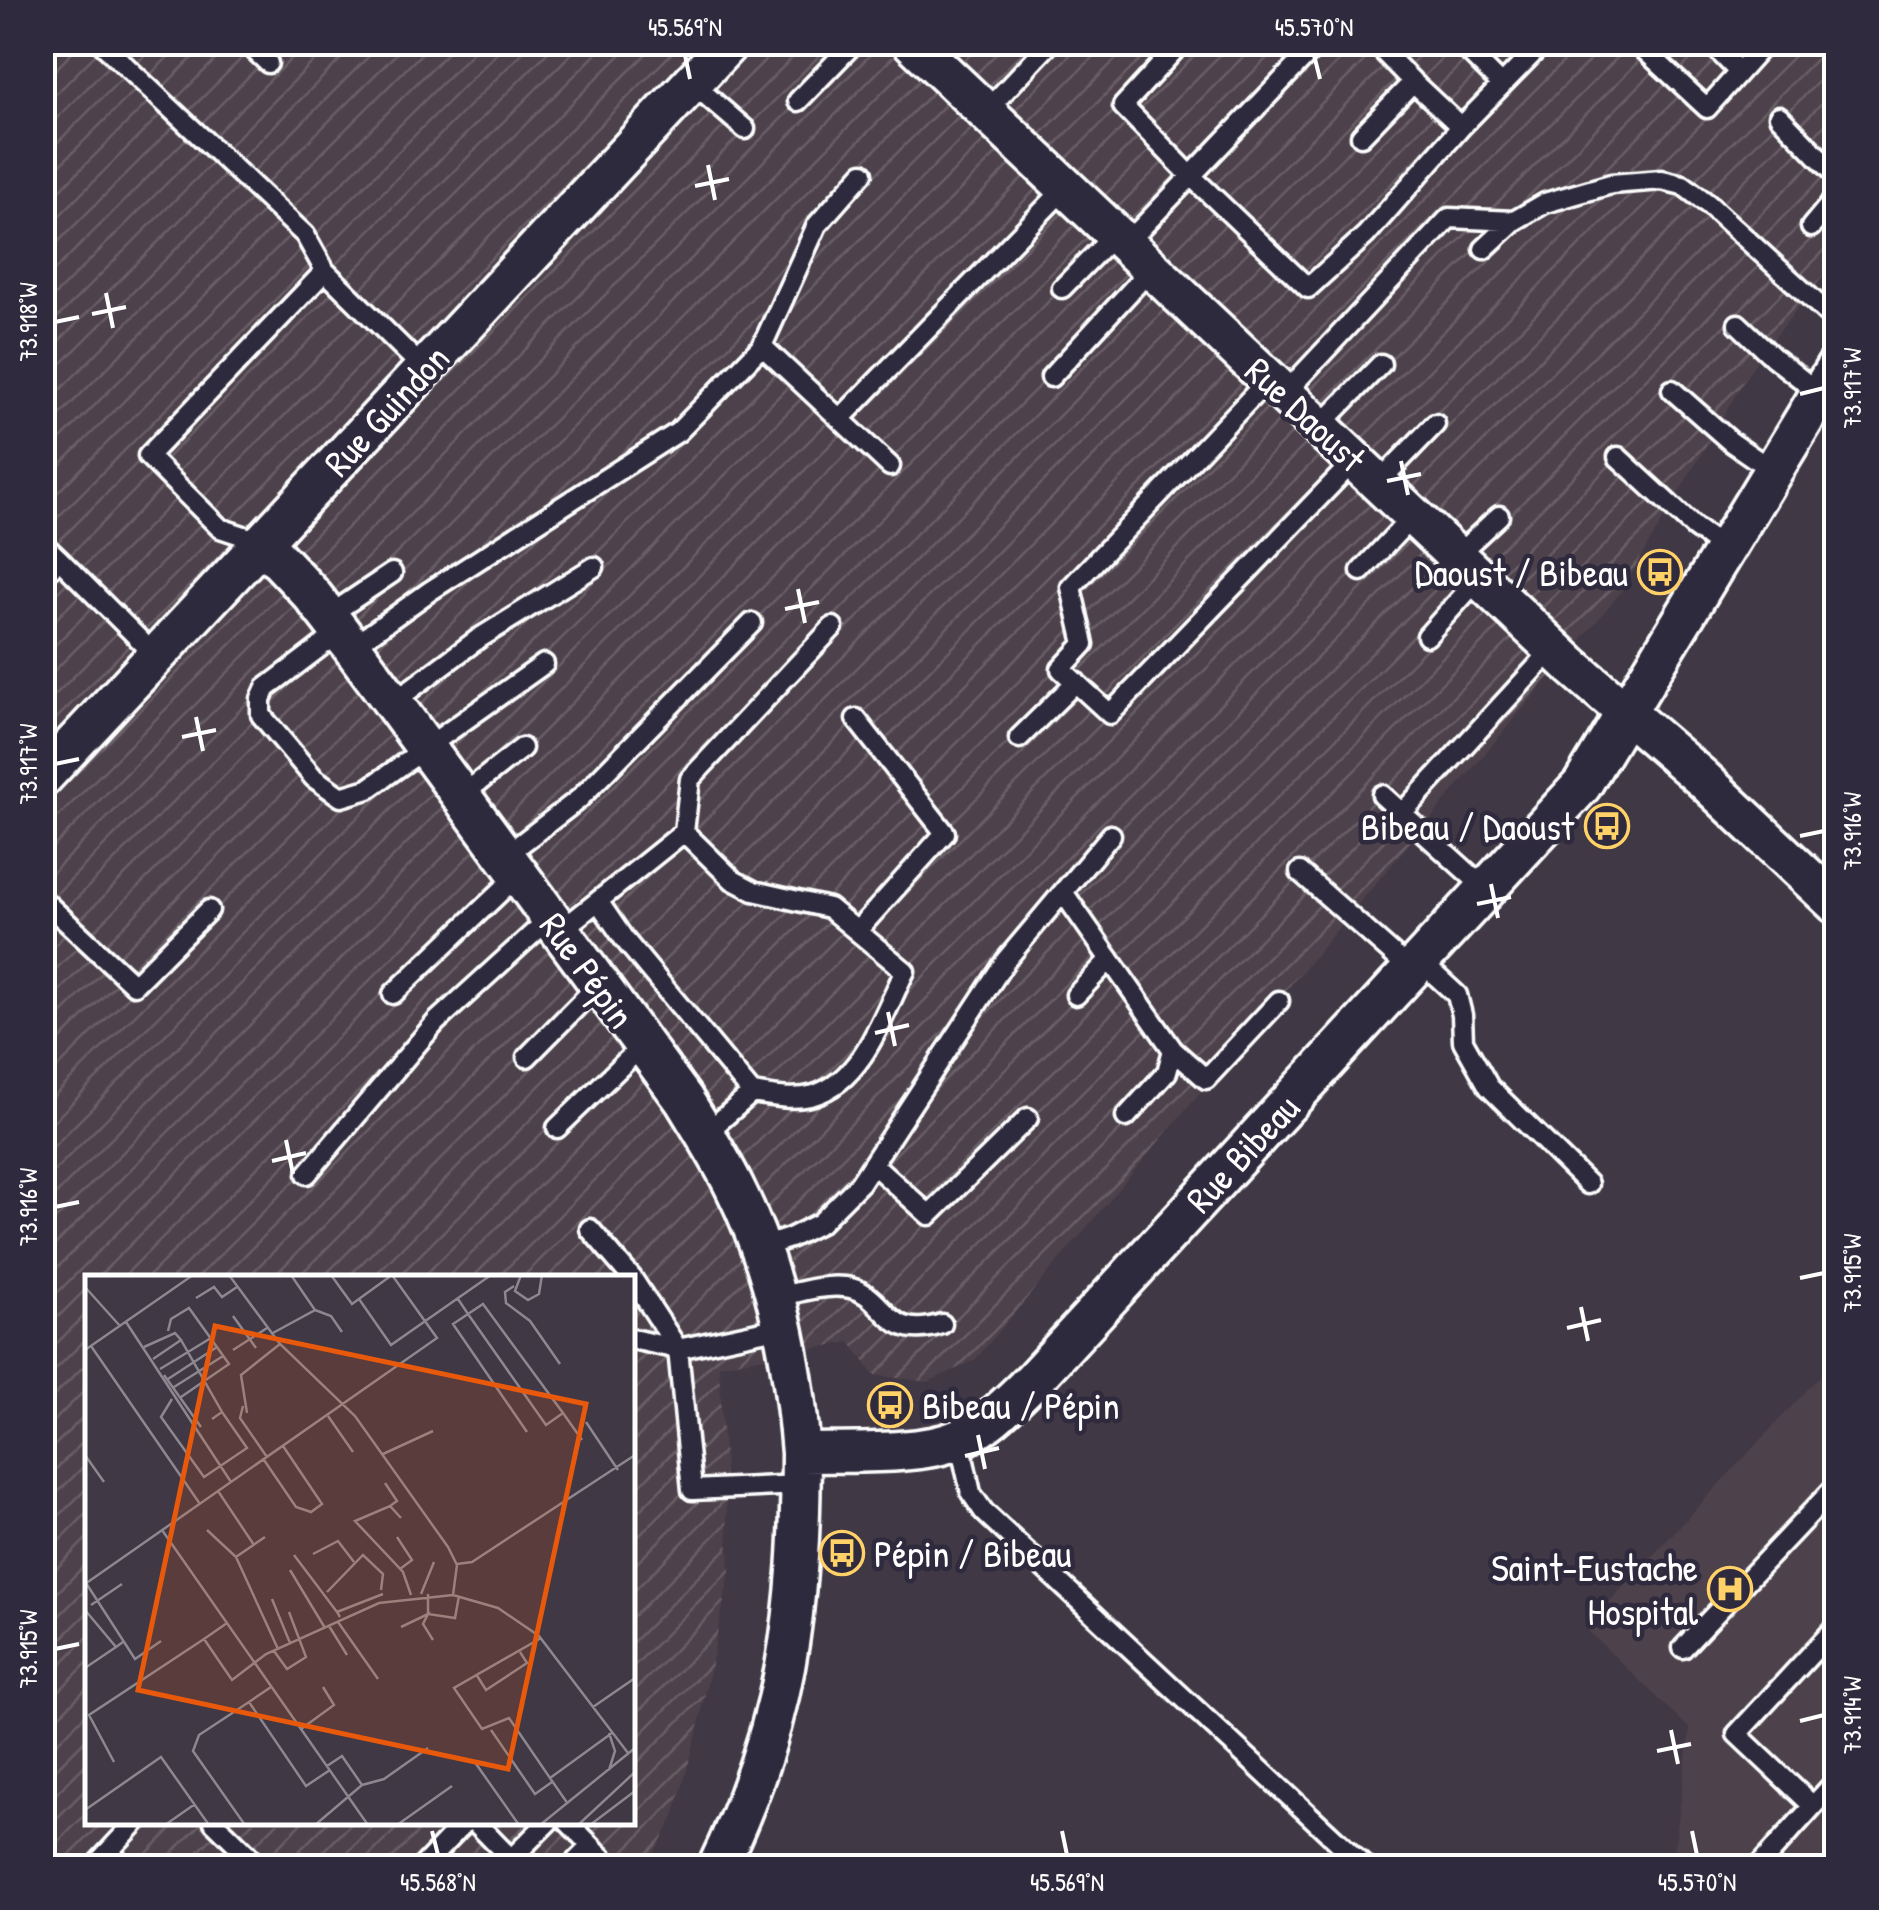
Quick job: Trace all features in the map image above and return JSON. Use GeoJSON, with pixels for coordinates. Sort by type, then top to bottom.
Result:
{"type":"FeatureCollection","features":[{"type":"Feature","properties":{"kind":"street","name":"Rue Guindon"},"geometry":{"type":"LineString","coordinates":[[42,778],[730,42]]}},
{"type":"Feature","properties":{"kind":"street","name":"Rue Daoust"},"geometry":{"type":"LineString","coordinates":[[912,42],[1554,648],[1702,778],[1836,904]]}},
{"type":"Feature","properties":{"kind":"street","name":"Rue Bibeau"},"geometry":{"type":"LineString","coordinates":[[801,1469],[959,1439],[994,1417],[1032,1380],[1582,785],[1828,381]]}},
{"type":"Feature","properties":{"kind":"street","name":"Rue Pépin"},"geometry":{"type":"LineString","coordinates":[[262,542],[287,565],[340,632],[705,1134],[734,1186],[759,1248],[778,1313],[794,1389],[801,1469]]}},
{"type":"Feature","properties":{"kind":"street"},"geometry":{"type":"LineString","coordinates":[[716,1868],[762,1764],[783,1690],[797,1594],[801,1469]]}},
{"type":"Feature","properties":{"kind":"lane"},"geometry":{"type":"LineString","coordinates":[[100,42],[305,235],[325,271],[424,369]]}},
{"type":"Feature","properties":{"kind":"lane"},"geometry":{"type":"LineString","coordinates":[[246,42],[268,63]]}},
{"type":"Feature","properties":{"kind":"lane"},"geometry":{"type":"LineString","coordinates":[[798,101],[855,42]]}},
{"type":"Feature","properties":{"kind":"lane"},"geometry":{"type":"LineString","coordinates":[[985,112],[1051,42]]}},
{"type":"Feature","properties":{"kind":"lane"},"geometry":{"type":"LineString","coordinates":[[1182,42],[1123,106],[1308,288],[1366,235],[1542,43]]}},
{"type":"Feature","properties":{"kind":"lane"},"geometry":{"type":"LineString","coordinates":[[1374,42],[1461,127]]}},
{"type":"Feature","properties":{"kind":"lane"},"geometry":{"type":"LineString","coordinates":[[1459,42],[1502,85]]}},
{"type":"Feature","properties":{"kind":"lane"},"geometry":{"type":"LineString","coordinates":[[1636,42],[1707,108],[1766,42]]}},
{"type":"Feature","properties":{"kind":"lane"},"geometry":{"type":"LineString","coordinates":[[1710,42],[1739,72]]}},
{"type":"Feature","properties":{"kind":"lane"},"geometry":{"type":"LineString","coordinates":[[1051,377],[1131,249],[1190,176],[1316,43]]}},
{"type":"Feature","properties":{"kind":"lane"},"geometry":{"type":"LineString","coordinates":[[1361,136],[1414,82]]}},
{"type":"Feature","properties":{"kind":"lane"},"geometry":{"type":"LineString","coordinates":[[692,83],[745,130]]}},
{"type":"Feature","properties":{"kind":"lane"},"geometry":{"type":"LineString","coordinates":[[1779,116],[1836,175]]}},
{"type":"Feature","properties":{"kind":"lane"},"geometry":{"type":"LineString","coordinates":[[340,632],[430,592],[678,432],[762,346],[817,225],[864,173]]}},
{"type":"Feature","properties":{"kind":"lane"},"geometry":{"type":"LineString","coordinates":[[1484,249],[1514,221],[1545,203],[1611,184],[1645,179],[1683,185],[1836,321]]}},
{"type":"Feature","properties":{"kind":"lane"},"geometry":{"type":"LineString","coordinates":[[840,419],[1066,187]]}},
{"type":"Feature","properties":{"kind":"lane"},"geometry":{"type":"LineString","coordinates":[[1811,227],[1836,198]]}},
{"type":"Feature","properties":{"kind":"lane"},"geometry":{"type":"LineString","coordinates":[[1434,424],[1366,471],[1110,714],[1062,669],[1084,644],[1071,587],[1449,218],[1514,221]]}},
{"type":"Feature","properties":{"kind":"lane"},"geometry":{"type":"LineString","coordinates":[[1062,288],[1131,249]]}},
{"type":"Feature","properties":{"kind":"lane"},"geometry":{"type":"LineString","coordinates":[[262,542],[220,528],[148,456],[325,271]]}},
{"type":"Feature","properties":{"kind":"lane"},"geometry":{"type":"LineString","coordinates":[[1738,324],[1828,381]]}},
{"type":"Feature","properties":{"kind":"lane"},"geometry":{"type":"LineString","coordinates":[[762,346],[890,466]]}},
{"type":"Feature","properties":{"kind":"lane"},"geometry":{"type":"LineString","coordinates":[[1319,427],[1381,364]]}},
{"type":"Feature","properties":{"kind":"lane"},"geometry":{"type":"LineString","coordinates":[[1672,390],[1731,442],[1773,471]]}},
{"type":"Feature","properties":{"kind":"lane"},"geometry":{"type":"LineString","coordinates":[[1618,456],[1726,550]]}},
{"type":"Feature","properties":{"kind":"lane"},"geometry":{"type":"LineString","coordinates":[[1361,571],[1413,516]]}},
{"type":"Feature","properties":{"kind":"lane"},"geometry":{"type":"LineString","coordinates":[[1427,636],[1498,516]]}},
{"type":"Feature","properties":{"kind":"lane"},"geometry":{"type":"LineString","coordinates":[[42,544],[156,656]]}},
{"type":"Feature","properties":{"kind":"lane"},"geometry":{"type":"LineString","coordinates":[[42,576],[59,559]]}},
{"type":"Feature","properties":{"kind":"lane"},"geometry":{"type":"LineString","coordinates":[[392,702],[478,639],[594,567]]}},
{"type":"Feature","properties":{"kind":"lane"},"geometry":{"type":"LineString","coordinates":[[392,572],[340,632],[266,688],[261,699],[261,715],[268,727],[314,778],[340,797],[368,790],[544,664]]}},
{"type":"Feature","properties":{"kind":"lane"},"geometry":{"type":"LineString","coordinates":[[393,994],[512,865],[752,623]]}},
{"type":"Feature","properties":{"kind":"lane"},"geometry":{"type":"LineString","coordinates":[[307,1174],[436,1022],[555,924],[598,901],[684,832],[690,779],[833,628]]}},
{"type":"Feature","properties":{"kind":"lane"},"geometry":{"type":"LineString","coordinates":[[1402,812],[1554,648]]}},
{"type":"Feature","properties":{"kind":"lane"},"geometry":{"type":"LineString","coordinates":[[1019,738],[1076,682]]}},
{"type":"Feature","properties":{"kind":"lane"},"geometry":{"type":"LineString","coordinates":[[856,719],[945,834],[857,932]]}},
{"type":"Feature","properties":{"kind":"lane"},"geometry":{"type":"LineString","coordinates":[[461,796],[522,748]]}},
{"type":"Feature","properties":{"kind":"lane"},"geometry":{"type":"LineString","coordinates":[[1382,795],[1487,890]]}},
{"type":"Feature","properties":{"kind":"lane"},"geometry":{"type":"LineString","coordinates":[[598,901],[752,1093],[788,1098],[818,1094],[850,1071],[864,1053],[904,971],[829,908],[754,890],[734,880],[684,832]]}},
{"type":"Feature","properties":{"kind":"lane"},"geometry":{"type":"LineString","coordinates":[[759,1248],[803,1233],[832,1214],[873,1164],[1006,960],[1111,835]]}},
{"type":"Feature","properties":{"kind":"lane"},"geometry":{"type":"LineString","coordinates":[[1300,872],[1457,995],[1463,1041],[1488,1087],[1588,1184]]}},
{"type":"Feature","properties":{"kind":"lane"},"geometry":{"type":"LineString","coordinates":[[1063,892],[1173,1050],[1206,1079],[1280,1001]]}},
{"type":"Feature","properties":{"kind":"lane"},"geometry":{"type":"LineString","coordinates":[[42,899],[134,985],[209,910]]}},
{"type":"Feature","properties":{"kind":"lane"},"geometry":{"type":"LineString","coordinates":[[1076,994],[1110,959]]}},
{"type":"Feature","properties":{"kind":"lane"},"geometry":{"type":"LineString","coordinates":[[527,1057],[599,984]]}},
{"type":"Feature","properties":{"kind":"lane"},"geometry":{"type":"LineString","coordinates":[[557,1128],[643,1045]]}},
{"type":"Feature","properties":{"kind":"lane"},"geometry":{"type":"LineString","coordinates":[[1126,1117],[1166,1072],[1173,1050]]}},
{"type":"Feature","properties":{"kind":"lane"},"geometry":{"type":"LineString","coordinates":[[705,1134],[752,1093]]}},
{"type":"Feature","properties":{"kind":"lane"},"geometry":{"type":"LineString","coordinates":[[873,1164],[930,1215],[1028,1118]]}},
{"type":"Feature","properties":{"kind":"lane"},"geometry":{"type":"LineString","coordinates":[[590,1229],[629,1275]]}},
{"type":"Feature","properties":{"kind":"lane"},"geometry":{"type":"LineString","coordinates":[[635,1283],[678,1349],[692,1490],[801,1469]]}},
{"type":"Feature","properties":{"kind":"lane"},"geometry":{"type":"LineString","coordinates":[[635,1340],[678,1349],[846,1287],[864,1293],[909,1330],[926,1330],[942,1324]]}},
{"type":"Feature","properties":{"kind":"lane"},"geometry":{"type":"LineString","coordinates":[[959,1439],[971,1493],[984,1512],[1366,1868]]}},
{"type":"Feature","properties":{"kind":"lane"},"geometry":{"type":"LineString","coordinates":[[1682,1648],[1836,1486]]}},
{"type":"Feature","properties":{"kind":"lane"},"geometry":{"type":"LineString","coordinates":[[1813,1806],[1737,1734],[1836,1627]]}},
{"type":"Feature","properties":{"kind":"lane"},"geometry":{"type":"LineString","coordinates":[[1757,1868],[1836,1781]]}},
{"type":"Feature","properties":{"kind":"lane"},"geometry":{"type":"LineString","coordinates":[[93,1868],[133,1825]]}},
{"type":"Feature","properties":{"kind":"lane"},"geometry":{"type":"LineString","coordinates":[[217,1825],[253,1860],[245,1868]]}},
{"type":"Feature","properties":{"kind":"lane"},"geometry":{"type":"LineString","coordinates":[[421,1868],[462,1825]]}},
{"type":"Feature","properties":{"kind":"lane"},"geometry":{"type":"LineString","coordinates":[[478,1825],[511,1864],[545,1825]]}},
{"type":"Feature","properties":{"kind":"lane"},"geometry":{"type":"LineString","coordinates":[[571,1825],[613,1868]]}},
{"type":"Feature","properties":{"kind":"lane"},"geometry":{"type":"LineString","coordinates":[[570,1868],[591,1846]]}},
{"type":"Feature","properties":{"kind":"shaded area"},"geometry":{"type":"Polygon","coordinates":[[[42,43],[1836,43],[1836,259],[1752,367],[1621,592],[975,1360],[928,1382],[874,1375],[850,1342],[719,1365],[730,1571],[697,1733],[674,1817],[646,1867],[43,1867],[42,43]]]}},
{"type":"Feature","properties":{"kind":"shaded area","name":"Saint-Eustache Hospital"},"geometry":{"type":"Polygon","coordinates":[[[1836,1359],[1836,1867],[1672,1867],[1690,1729],[1585,1628],[1836,1359]]]}},
{"type":"Feature","properties":{"kind":"place","name":"Daoust / Bibeau"},"geometry":{"type":"Point","coordinates":[1660,572]}},
{"type":"Feature","properties":{"kind":"place","name":"Bibeau / Daoust"},"geometry":{"type":"Point","coordinates":[1607,826]}},
{"type":"Feature","properties":{"kind":"place","name":"Bibeau / Pépin"},"geometry":{"type":"Point","coordinates":[890,1405]}},
{"type":"Feature","properties":{"kind":"place","name":"Pépin / Bibeau"},"geometry":{"type":"Point","coordinates":[842,1553]}},
{"type":"Feature","properties":{"kind":"place","name":"Saint-Eustache Hospital"},"geometry":{"type":"Point","coordinates":[1730,1589]}}]}
